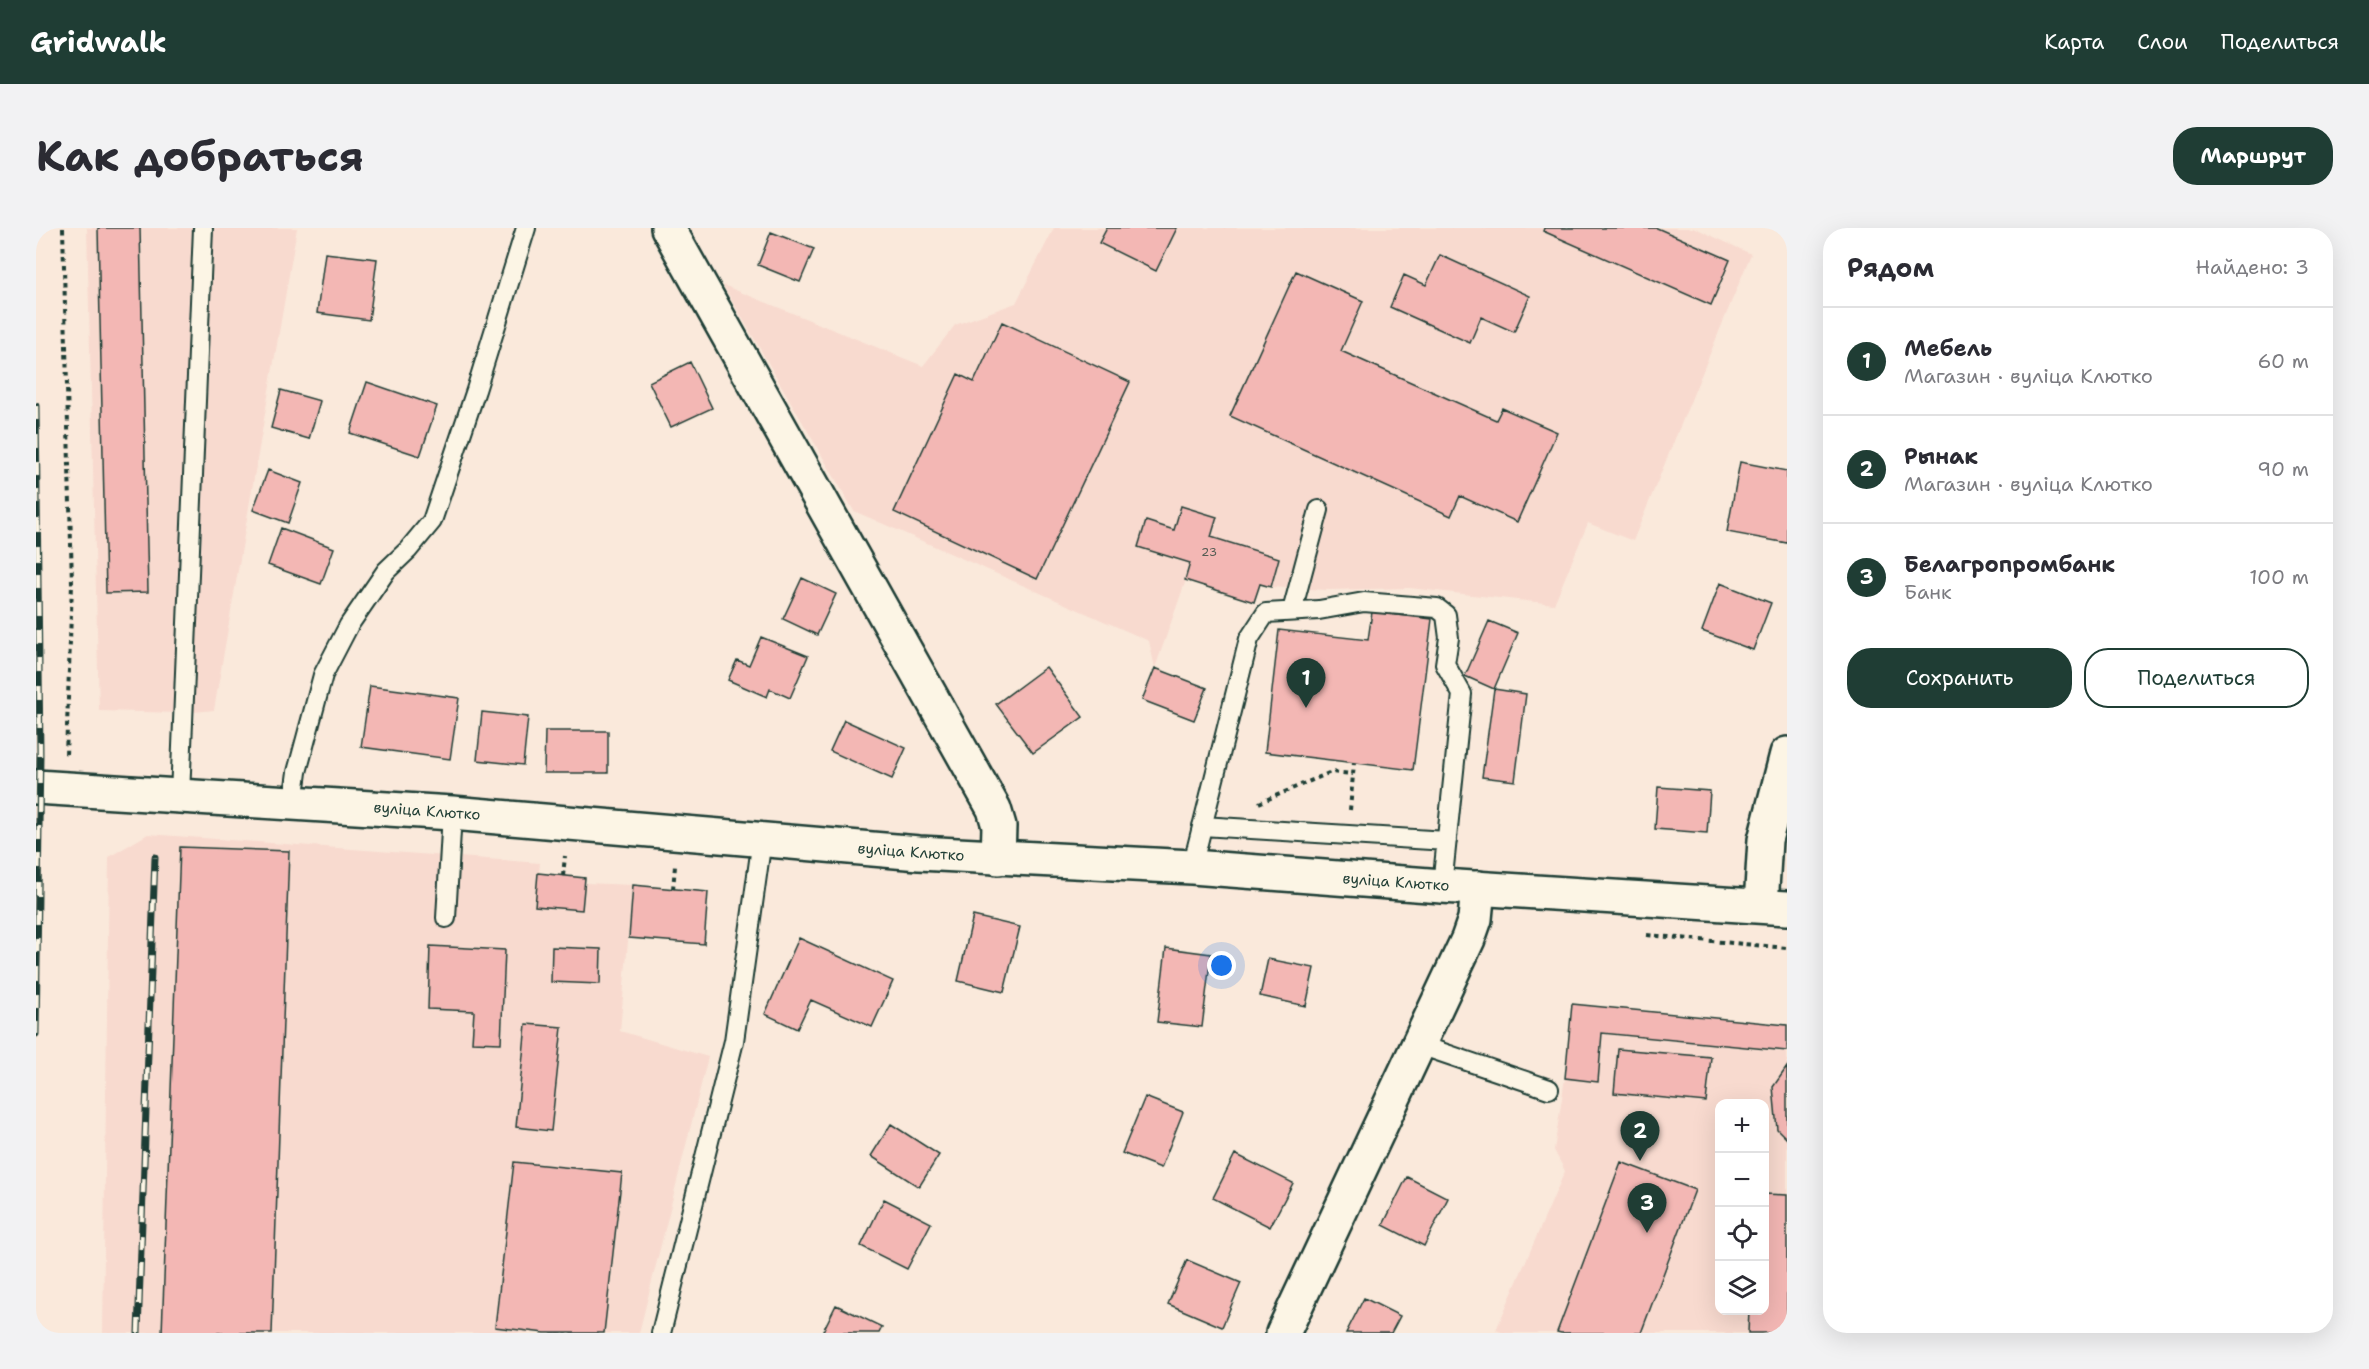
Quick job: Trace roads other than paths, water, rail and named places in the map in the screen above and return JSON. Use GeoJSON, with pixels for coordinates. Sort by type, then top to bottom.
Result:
{"type":"FeatureCollection","features":[{"type":"Feature","properties":{"kind":"main road"},"geometry":{"type":"LineString","coordinates":[[668,228],[994,809],[999,825],[998,858]]}},
{"type":"Feature","properties":{"kind":"main road"},"geometry":{"type":"LineString","coordinates":[[1780,911],[1765,840],[1787,754]]}},
{"type":"Feature","properties":{"kind":"main road","name":"вуліца Клютко"},"geometry":{"type":"LineString","coordinates":[[36,787],[452,813],[998,858],[1192,867],[1780,911]]}},
{"type":"Feature","properties":{"kind":"main road"},"geometry":{"type":"LineString","coordinates":[[1283,1333],[1468,939],[1475,919],[1478,888]]}},
{"type":"Feature","properties":{"kind":"lane"},"geometry":{"type":"LineString","coordinates":[[180,795],[203,228]]}},
{"type":"Feature","properties":{"kind":"lane"},"geometry":{"type":"LineString","coordinates":[[293,802],[297,772],[322,675],[349,625],[386,571],[408,550],[432,521],[476,390],[526,228]]}},
{"type":"Feature","properties":{"kind":"lane"},"geometry":{"type":"LineString","coordinates":[[1292,611],[1318,510]]}},
{"type":"Feature","properties":{"kind":"lane"},"geometry":{"type":"LineString","coordinates":[[1192,867],[1249,639],[1266,613],[1319,610],[1364,602],[1437,608],[1446,615],[1449,638],[1445,663],[1462,694],[1442,886]]}},
{"type":"Feature","properties":{"kind":"lane"},"geometry":{"type":"LineString","coordinates":[[446,918],[452,813]]}},
{"type":"Feature","properties":{"kind":"lane"},"geometry":{"type":"LineString","coordinates":[[1202,826],[1447,841]]}},
{"type":"Feature","properties":{"kind":"lane"},"geometry":{"type":"LineString","coordinates":[[661,1333],[734,1041],[762,839]]}},
{"type":"Feature","properties":{"kind":"lane"},"geometry":{"type":"LineString","coordinates":[[1417,1044],[1550,1089]]}},
{"type":"Feature","properties":{"kind":"railway"},"geometry":{"type":"LineString","coordinates":[[36,406],[40,754],[36,1034]]}},
{"type":"Feature","properties":{"kind":"railway"},"geometry":{"type":"LineString","coordinates":[[138,1333],[155,857]]}},
{"type":"Feature","properties":{"kind":"place","name":"Мебель"},"geometry":{"type":"Point","coordinates":[1306,708]}},
{"type":"Feature","properties":{"kind":"place","name":"Рынак"},"geometry":{"type":"Point","coordinates":[1640,1161]}},
{"type":"Feature","properties":{"kind":"place","name":"Белагропромбанк"},"geometry":{"type":"Point","coordinates":[1647,1233]}}]}
